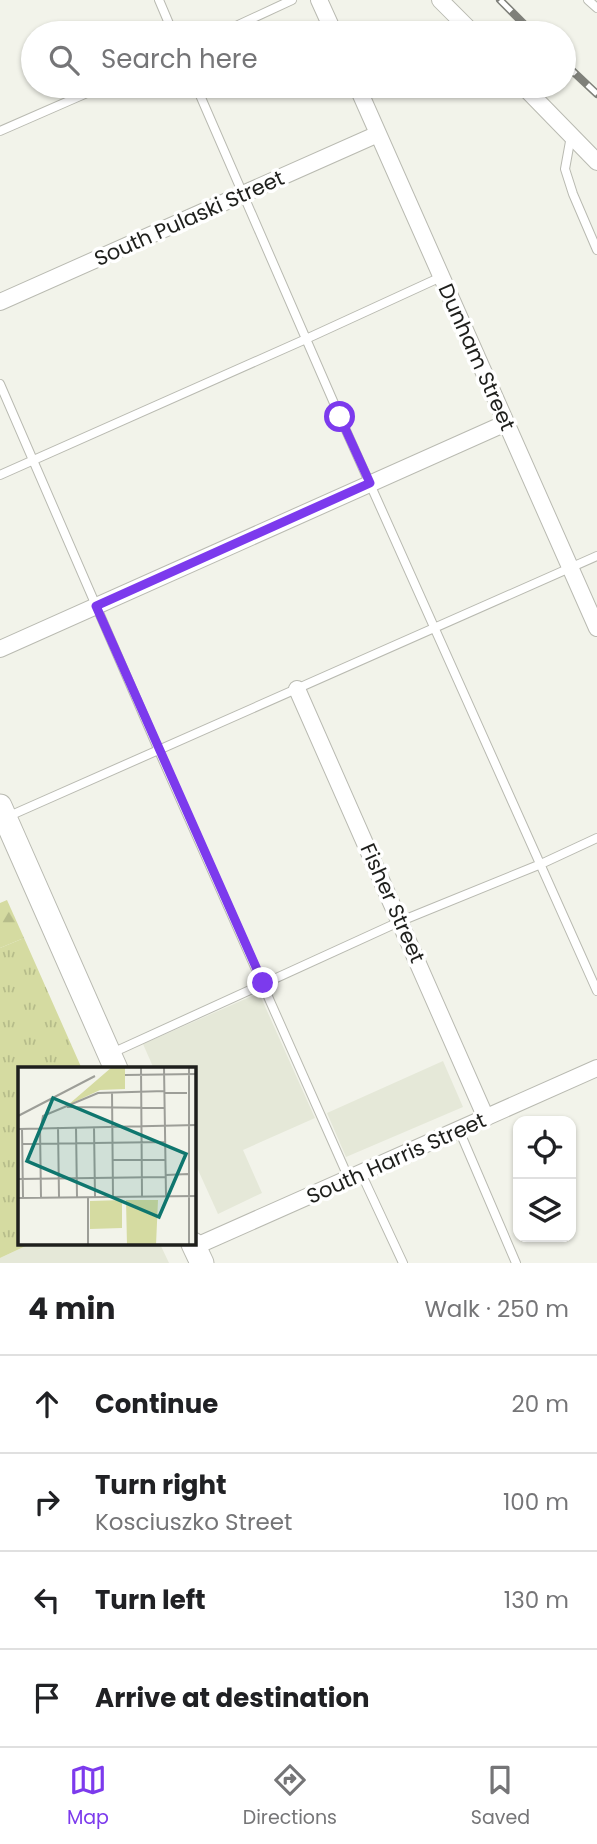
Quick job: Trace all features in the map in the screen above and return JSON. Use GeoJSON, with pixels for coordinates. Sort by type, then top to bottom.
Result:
{"type":"FeatureCollection","features":[{"type":"Feature","properties":{"kind":"main road"},"geometry":{"type":"LineString","coordinates":[[3,812],[112,1061]]}},
{"type":"Feature","properties":{"kind":"street"},"geometry":{"type":"LineString","coordinates":[[319,0],[329,21]]}},
{"type":"Feature","properties":{"kind":"street"},"geometry":{"type":"LineString","coordinates":[[440,0],[461,21]]}},
{"type":"Feature","properties":{"kind":"street","name":"Dunham Street"},"geometry":{"type":"LineString","coordinates":[[362,98],[597,628]]}},
{"type":"Feature","properties":{"kind":"street"},"geometry":{"type":"LineString","coordinates":[[535,98],[597,162]]}},
{"type":"Feature","properties":{"kind":"street","name":"South Pulaski Street"},"geometry":{"type":"LineString","coordinates":[[0,302],[378,134]]}},
{"type":"Feature","properties":{"kind":"street"},"geometry":{"type":"LineString","coordinates":[[0,649],[506,423]]}},
{"type":"Feature","properties":{"kind":"street","name":"Fisher Street"},"geometry":{"type":"LineString","coordinates":[[297,689],[486,1118]]}},
{"type":"Feature","properties":{"kind":"street","name":"South Harris Street"},"geometry":{"type":"LineString","coordinates":[[196,1251],[355,1176],[597,1068]]}},
{"type":"Feature","properties":{"kind":"lane"},"geometry":{"type":"LineString","coordinates":[[159,0],[168,21]]}},
{"type":"Feature","properties":{"kind":"lane"},"geometry":{"type":"LineString","coordinates":[[247,21],[292,0]]}},
{"type":"Feature","properties":{"kind":"lane"},"geometry":{"type":"LineString","coordinates":[[588,0],[597,8]]}},
{"type":"Feature","properties":{"kind":"lane"},"geometry":{"type":"LineString","coordinates":[[0,131],[76,98]]}},
{"type":"Feature","properties":{"kind":"lane"},"geometry":{"type":"LineString","coordinates":[[200,98],[597,991]]}},
{"type":"Feature","properties":{"kind":"lane"},"geometry":{"type":"LineString","coordinates":[[571,136],[565,169],[597,250]]}},
{"type":"Feature","properties":{"kind":"lane"},"geometry":{"type":"LineString","coordinates":[[0,475],[441,276]]}},
{"type":"Feature","properties":{"kind":"lane"},"geometry":{"type":"LineString","coordinates":[[0,384],[263,983],[355,1176],[403,1263]]}},
{"type":"Feature","properties":{"kind":"lane"},"geometry":{"type":"LineString","coordinates":[[3,812],[159,751],[597,556]]}},
{"type":"Feature","properties":{"kind":"lane"},"geometry":{"type":"LineString","coordinates":[[112,1061],[263,983],[597,838]]}},
{"type":"Feature","properties":{"kind":"lane"},"geometry":{"type":"LineString","coordinates":[[459,1130],[516,1263]]}},
{"type":"Feature","properties":{"kind":"shaded area"},"geometry":{"type":"Polygon","coordinates":[[[259,993],[315,1118],[243,1150],[262,1193],[218,1214],[196,1165],[196,1067],[153,1067],[143,1044],[259,993]]]}},
{"type":"Feature","properties":{"kind":"shaded area"},"geometry":{"type":"Polygon","coordinates":[[[443,1061],[463,1107],[346,1157],[327,1113],[443,1061]]]}},
{"type":"Feature","properties":{"kind":"shaded area"},"geometry":{"type":"Polygon","coordinates":[[[26,1246],[161,1246],[169,1263],[0,1263],[0,1258],[26,1246]]]}},
{"type":"Feature","properties":{"kind":"green space"},"geometry":{"type":"Polygon","coordinates":[[[7,900],[24,938],[0,948],[0,903],[7,900]]]}},
{"type":"Feature","properties":{"kind":"green space"},"geometry":{"type":"Polygon","coordinates":[[[24,938],[81,1067],[18,1067],[18,1246],[26,1246],[0,1258],[0,948],[24,938]]]}},
{"type":"Feature","properties":{"kind":"railway"},"geometry":{"type":"LineString","coordinates":[[500,0],[521,21]]}},
{"type":"Feature","properties":{"kind":"railway"},"geometry":{"type":"LineString","coordinates":[[576,74],[597,94]]}},
{"type":"Feature","properties":{"kind":"route"},"geometry":{"type":"LineString","coordinates":[[263,983],[96,606],[370,483],[340,417]]}}]}
